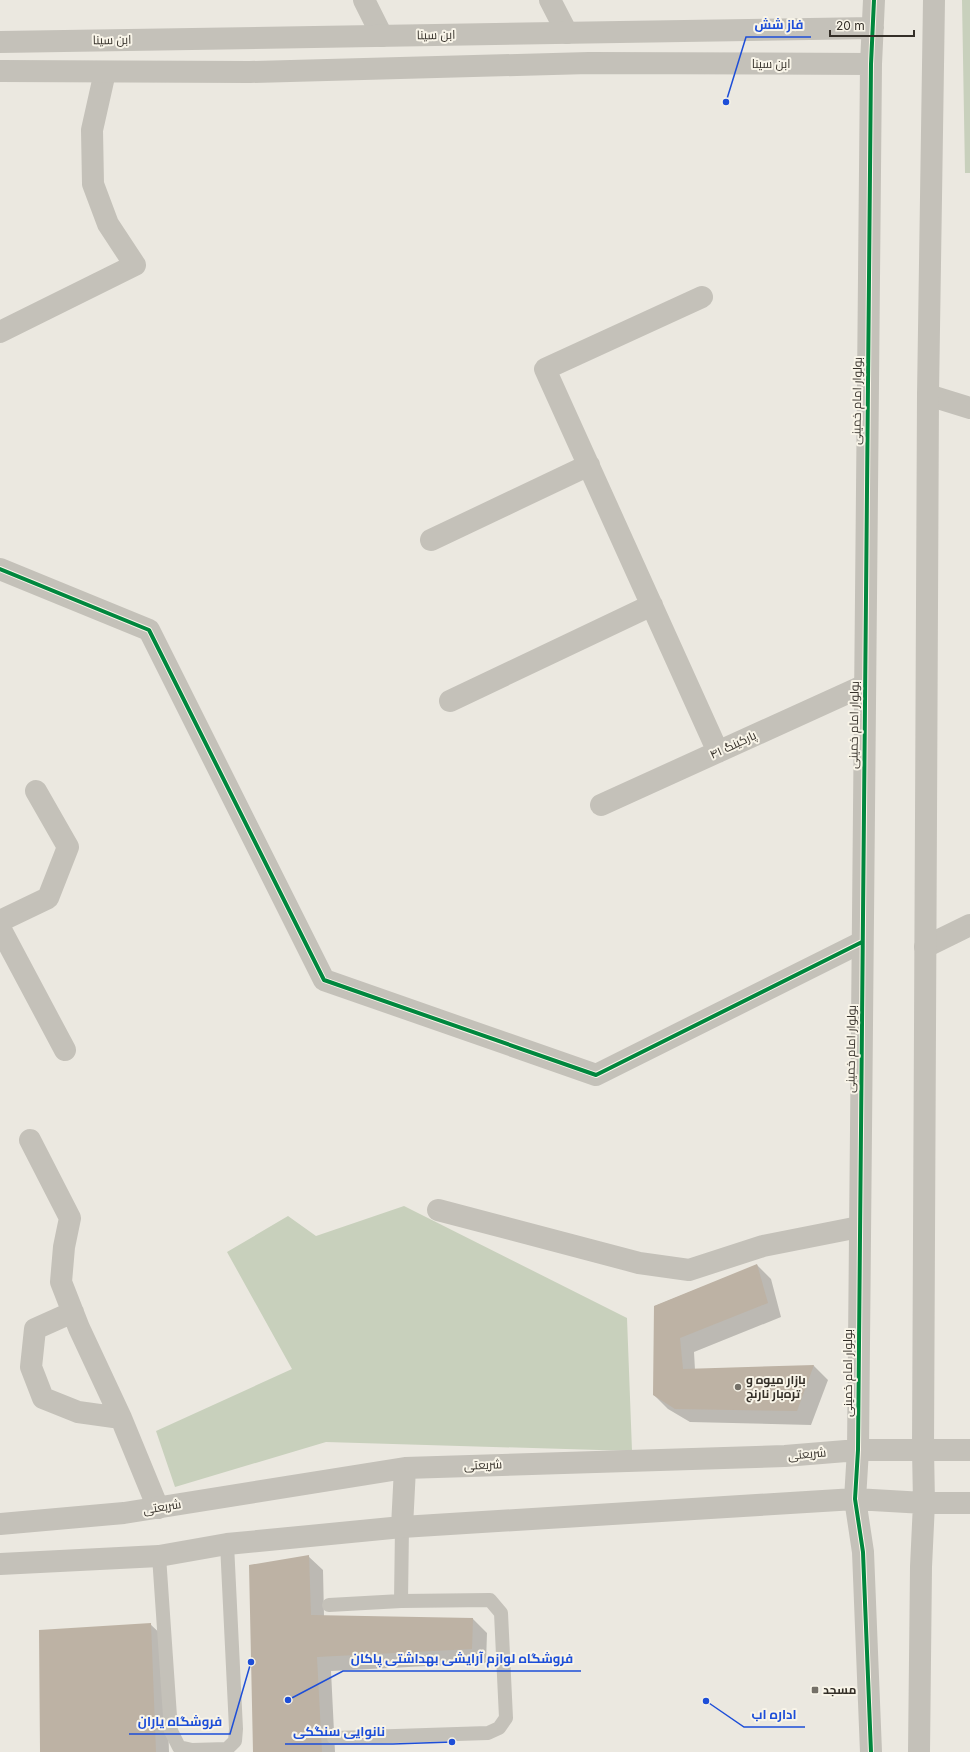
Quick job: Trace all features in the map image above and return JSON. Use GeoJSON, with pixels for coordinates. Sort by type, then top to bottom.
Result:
{"type":"FeatureCollection","features":[{"type":"Feature","properties":{"kind":"street"},"geometry":{"type":"LineString","coordinates":[[364,0],[382,36]]}},
{"type":"Feature","properties":{"kind":"street"},"geometry":{"type":"LineString","coordinates":[[550,0],[567,33]]}},
{"type":"Feature","properties":{"kind":"street","name":"بولوار امام خمینی"},"geometry":{"type":"LineString","coordinates":[[871,1752],[863,1552],[855,1499],[858,1450],[871,64],[874,0]]}},
{"type":"Feature","properties":{"kind":"street"},"geometry":{"type":"LineString","coordinates":[[919,1752],[921,1566],[924,1503],[928,395],[934,0]]}},
{"type":"Feature","properties":{"kind":"street","name":"ابن سینا"},"geometry":{"type":"LineString","coordinates":[[0,42],[873,28]]}},
{"type":"Feature","properties":{"kind":"street","name":"ابن سینا"},"geometry":{"type":"LineString","coordinates":[[0,71],[250,72],[589,64],[871,64]]}},
{"type":"Feature","properties":{"kind":"street"},"geometry":{"type":"LineString","coordinates":[[0,332],[135,265],[108,224],[93,184],[92,130],[105,72]]}},
{"type":"Feature","properties":{"kind":"street"},"geometry":{"type":"LineString","coordinates":[[702,297],[546,369],[718,752]]}},
{"type":"Feature","properties":{"kind":"street"},"geometry":{"type":"LineString","coordinates":[[928,395],[970,408]]}},
{"type":"Feature","properties":{"kind":"street"},"geometry":{"type":"LineString","coordinates":[[431,540],[589,465]]}},
{"type":"Feature","properties":{"kind":"street"},"geometry":{"type":"LineString","coordinates":[[0,570],[149,630],[324,980],[596,1075],[862,942]]}},
{"type":"Feature","properties":{"kind":"street"},"geometry":{"type":"LineString","coordinates":[[450,701],[652,606]]}},
{"type":"Feature","properties":{"kind":"street","name":"پارکینگ ۴۱"},"geometry":{"type":"LineString","coordinates":[[601,805],[865,685]]}},
{"type":"Feature","properties":{"kind":"street"},"geometry":{"type":"LineString","coordinates":[[0,921],[48,898],[68,847],[36,791]]}},
{"type":"Feature","properties":{"kind":"street"},"geometry":{"type":"LineString","coordinates":[[925,947],[970,925]]}},
{"type":"Feature","properties":{"kind":"street"},"geometry":{"type":"LineString","coordinates":[[0,928],[65,1050]]}},
{"type":"Feature","properties":{"kind":"street"},"geometry":{"type":"LineString","coordinates":[[30,1140],[70,1218],[64,1247],[62,1282],[73,1312],[99,1373],[121,1418],[158,1508]]}},
{"type":"Feature","properties":{"kind":"street"},"geometry":{"type":"LineString","coordinates":[[438,1210],[639,1263],[688,1270],[763,1246],[859,1227]]}},
{"type":"Feature","properties":{"kind":"street"},"geometry":{"type":"LineString","coordinates":[[73,1312],[35,1330],[31,1367],[43,1398],[78,1412],[121,1418]]}},
{"type":"Feature","properties":{"kind":"street","name":"شریعتی"},"geometry":{"type":"LineString","coordinates":[[0,1524],[124,1513],[405,1468],[785,1456],[858,1450],[970,1450]]}},
{"type":"Feature","properties":{"kind":"street"},"geometry":{"type":"LineString","coordinates":[[402,1527],[405,1468]]}},
{"type":"Feature","properties":{"kind":"street"},"geometry":{"type":"LineString","coordinates":[[0,1564],[159,1556],[227,1544],[402,1527],[855,1499],[924,1503],[970,1503]]}},
{"type":"Feature","properties":{"kind":"lane"},"geometry":{"type":"LineString","coordinates":[[401,1601],[402,1527]]}},
{"type":"Feature","properties":{"kind":"lane"},"geometry":{"type":"LineString","coordinates":[[159,1556],[171,1730],[179,1747],[192,1750],[227,1749],[234,1741],[236,1729],[227,1544]]}},
{"type":"Feature","properties":{"kind":"lane"},"geometry":{"type":"LineString","coordinates":[[329,1605],[401,1601],[490,1600],[501,1613],[506,1718],[500,1728],[488,1733],[334,1738]]}},
{"type":"Feature","properties":{"kind":"green space"},"geometry":{"type":"Polygon","coordinates":[[[962,0],[970,0],[970,173],[965,173],[962,0]]]}},
{"type":"Feature","properties":{"kind":"green space"},"geometry":{"type":"Polygon","coordinates":[[[404,1206],[627,1318],[632,1451],[326,1442],[175,1487],[156,1431],[292,1369],[227,1252],[288,1216],[316,1236],[404,1206]]]}},
{"type":"Feature","properties":{"kind":"building"},"geometry":{"type":"Polygon","coordinates":[[[757,1264],[768,1303],[680,1338],[683,1369],[814,1365],[797,1411],[675,1409],[653,1395],[654,1306],[757,1264]]]}},
{"type":"Feature","properties":{"kind":"building"},"geometry":{"type":"Polygon","coordinates":[[[309,1555],[311,1615],[473,1618],[472,1649],[317,1657],[322,1752],[253,1752],[249,1565],[309,1555]]]}},
{"type":"Feature","properties":{"kind":"building"},"geometry":{"type":"Polygon","coordinates":[[[151,1623],[156,1752],[40,1752],[39,1630],[151,1623]]]}},
{"type":"Feature","properties":{"kind":"cycle path"},"geometry":{"type":"LineString","coordinates":[[871,1752],[863,1552],[855,1499],[858,1450],[871,64],[874,0]]}},
{"type":"Feature","properties":{"kind":"cycle path"},"geometry":{"type":"LineString","coordinates":[[0,569],[149,630],[324,980],[596,1075],[862,942]]}},
{"type":"Feature","properties":{"kind":"place","name":"فاز شش"},"geometry":{"type":"Point","coordinates":[726,102]}},
{"type":"Feature","properties":{"kind":"place","name":"بازار میوه و تره‌بار نارنج"},"geometry":{"type":"Point","coordinates":[738,1387]}},
{"type":"Feature","properties":{"kind":"place","name":"فروشگاه یاران"},"geometry":{"type":"Point","coordinates":[251,1662]}},
{"type":"Feature","properties":{"kind":"place","name":"مسجد"},"geometry":{"type":"Point","coordinates":[815,1690]}},
{"type":"Feature","properties":{"kind":"place","name":"فروشگاه لوازم آرایشی بهداشتی پاکان"},"geometry":{"type":"Point","coordinates":[288,1700]}},
{"type":"Feature","properties":{"kind":"place","name":"اداره اب"},"geometry":{"type":"Point","coordinates":[706,1701]}},
{"type":"Feature","properties":{"kind":"place","name":"نانوایی سنگکی"},"geometry":{"type":"Point","coordinates":[452,1742]}}]}
